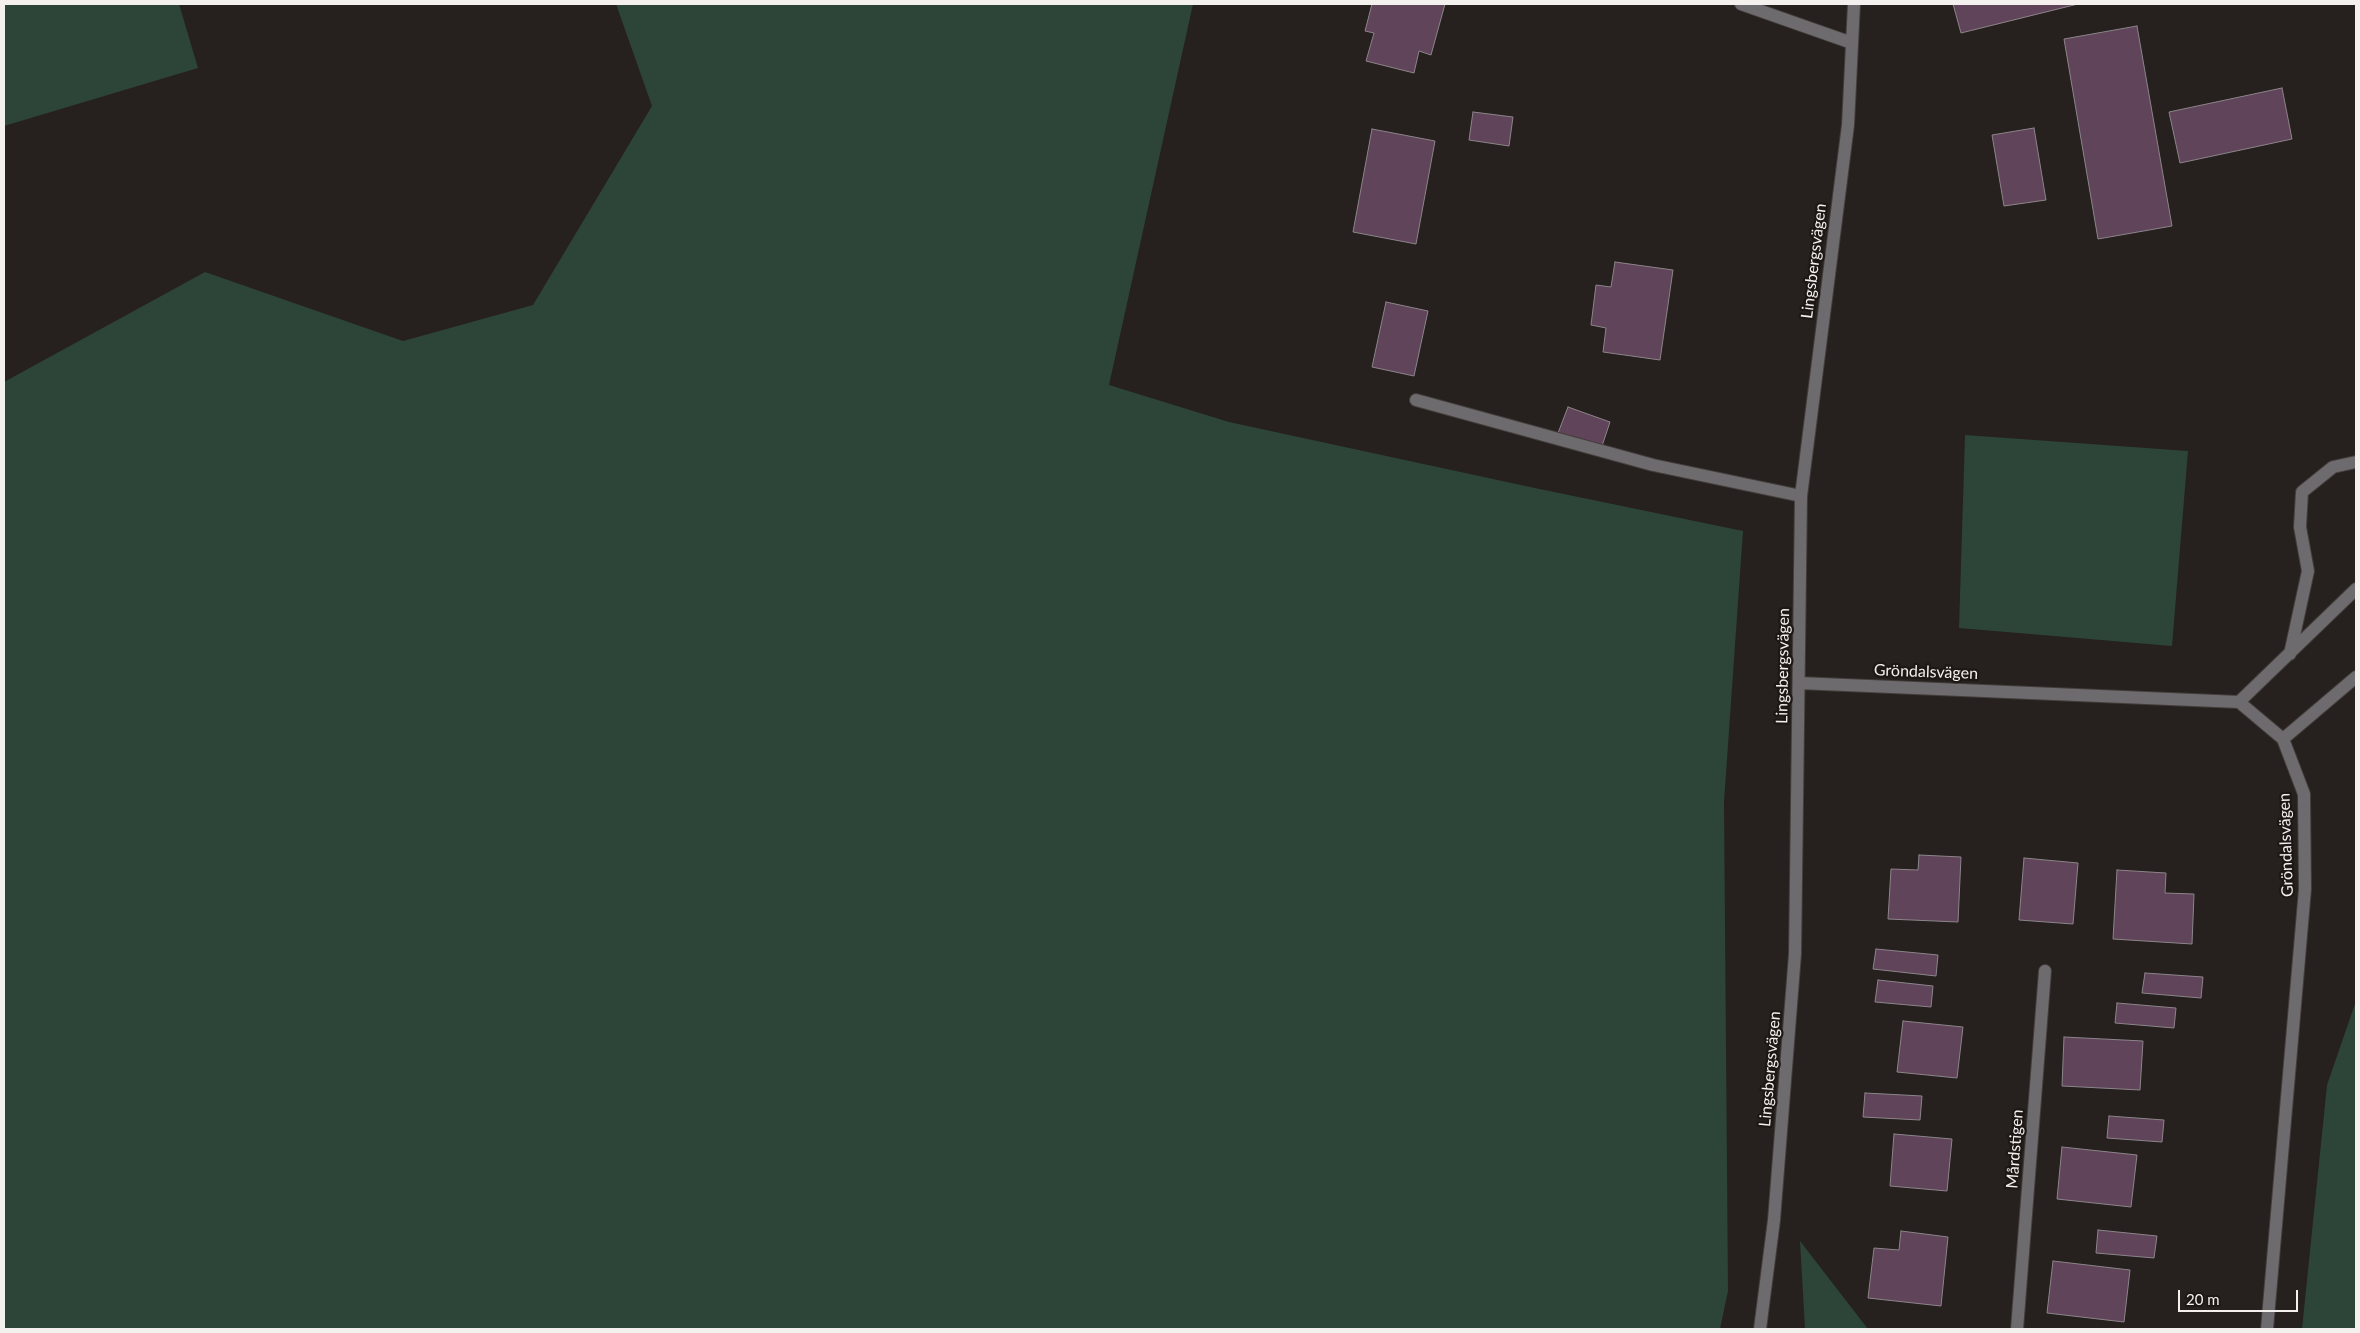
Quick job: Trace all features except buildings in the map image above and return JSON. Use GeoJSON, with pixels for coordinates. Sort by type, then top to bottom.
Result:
{"type":"FeatureCollection","features":[{"type":"Feature","properties":{"kind":"street"},"geometry":{"type":"LineString","coordinates":[[1740,4],[1852,43]]}},
{"type":"Feature","properties":{"kind":"street","name":"Lingsbergsvägen"},"geometry":{"type":"LineString","coordinates":[[1760,1329],[1774,1220],[1795,954],[1801,496],[1848,125],[1854,4]]}},
{"type":"Feature","properties":{"kind":"street"},"geometry":{"type":"LineString","coordinates":[[1416,400],[1653,466],[1801,496]]}},
{"type":"Feature","properties":{"kind":"street"},"geometry":{"type":"LineString","coordinates":[[2290,654],[2308,571],[2300,527],[2302,492],[2333,466],[2356,462]]}},
{"type":"Feature","properties":{"kind":"street"},"geometry":{"type":"LineString","coordinates":[[2239,702],[2356,589]]}},
{"type":"Feature","properties":{"kind":"street"},"geometry":{"type":"LineString","coordinates":[[2283,739],[2356,677]]}},
{"type":"Feature","properties":{"kind":"street","name":"Gröndalsvägen"},"geometry":{"type":"LineString","coordinates":[[1799,683],[2239,702],[2283,739],[2304,794],[2305,889],[2267,1329]]}},
{"type":"Feature","properties":{"kind":"street","name":"Mårdstigen"},"geometry":{"type":"LineString","coordinates":[[2017,1329],[2045,971]]}},
{"type":"Feature","properties":{"kind":"green space"},"geometry":{"type":"Polygon","coordinates":[[[4,4],[179,4],[198,68],[4,126],[4,4]]]}},
{"type":"Feature","properties":{"kind":"green space"},"geometry":{"type":"Polygon","coordinates":[[[616,4],[1193,4],[1109,385],[1229,422],[1743,531],[1724,802],[1728,1291],[1720,1329],[4,1329],[4,382],[205,272],[403,341],[533,305],[652,106],[616,4]]]}},
{"type":"Feature","properties":{"kind":"green space"},"geometry":{"type":"Polygon","coordinates":[[[1965,435],[2188,451],[2172,646],[1959,628],[1965,435]]]}},
{"type":"Feature","properties":{"kind":"green space"},"geometry":{"type":"Polygon","coordinates":[[[2356,1001],[2356,1329],[2302,1329],[2327,1085],[2356,1001]]]}},
{"type":"Feature","properties":{"kind":"green space"},"geometry":{"type":"Polygon","coordinates":[[[1800,1241],[1868,1329],[1805,1329],[1800,1241]]]}}]}
